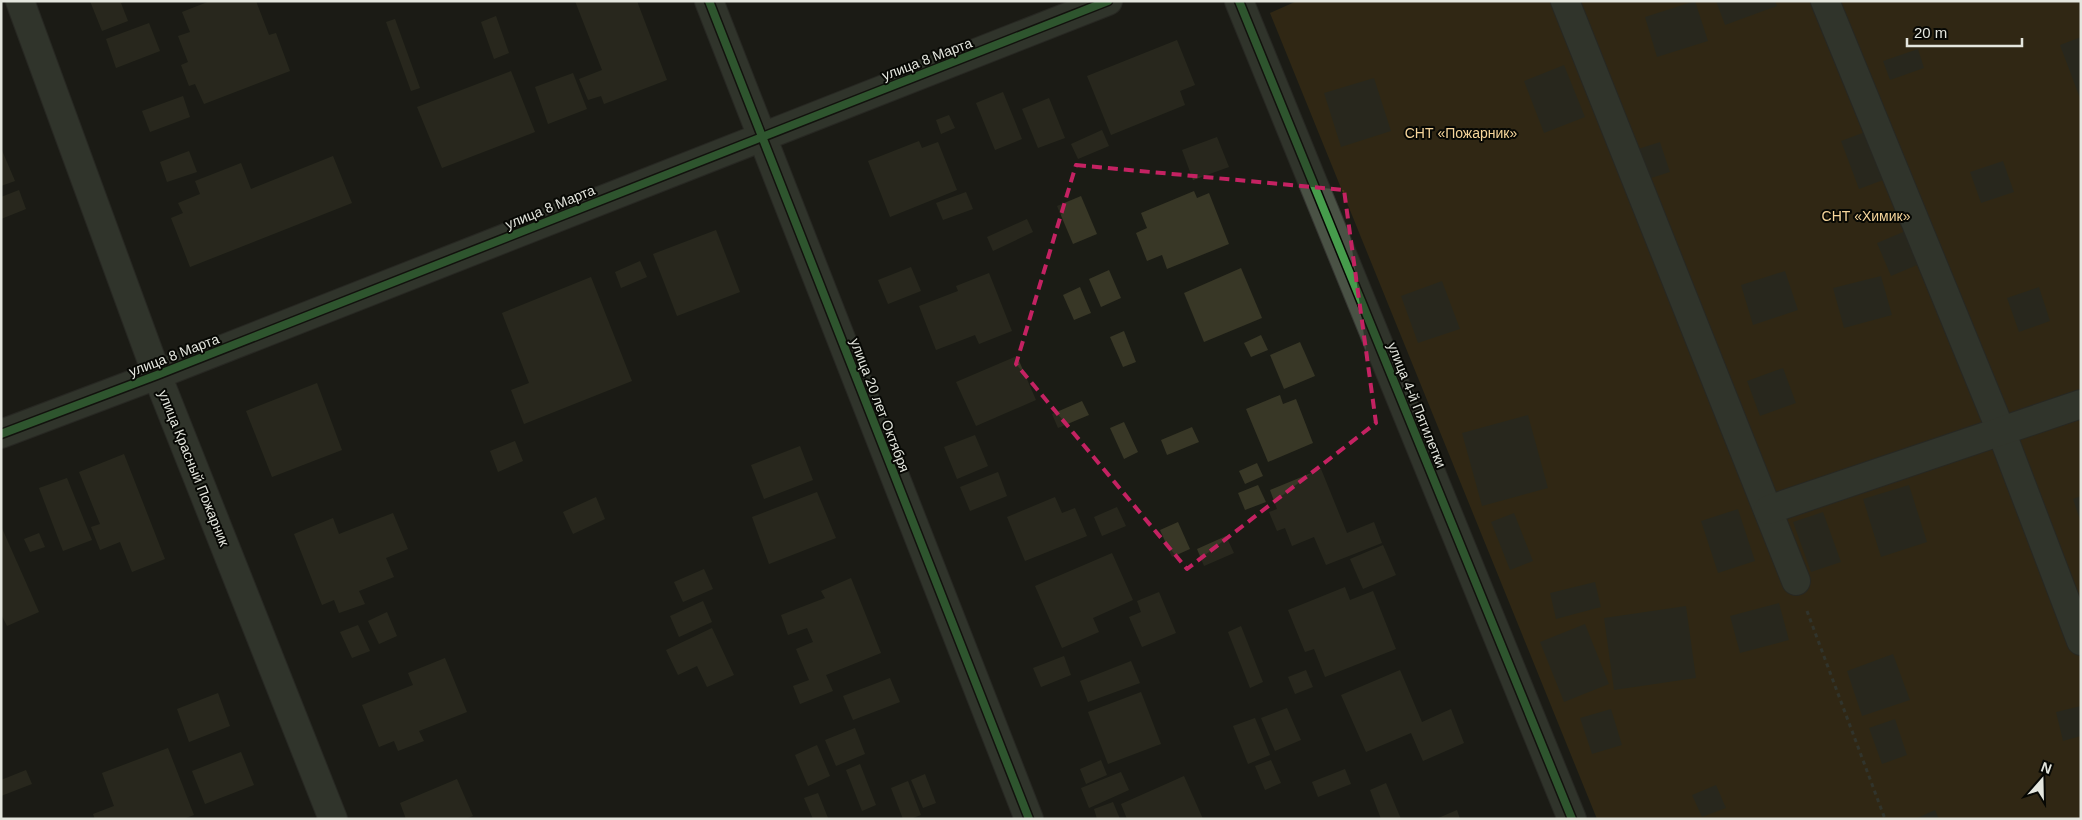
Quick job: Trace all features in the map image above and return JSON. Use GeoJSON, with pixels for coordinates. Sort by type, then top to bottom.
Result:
{"type":"FeatureCollection","features":[{"type":"Feature","properties":{"kind":"street","name":"улица Красный Пожарник"},"geometry":{"type":"LineString","coordinates":[[20,1],[157,376],[333,819]]}},
{"type":"Feature","properties":{"kind":"street","name":"улица 20 лет Октября"},"geometry":{"type":"LineString","coordinates":[[709,1],[1029,819]]}},
{"type":"Feature","properties":{"kind":"street","name":"улица 8 Марта"},"geometry":{"type":"LineString","coordinates":[[1,434],[157,376],[1108,1]]}},
{"type":"Feature","properties":{"kind":"street"},"geometry":{"type":"LineString","coordinates":[[1564,1],[1796,581]]}},
{"type":"Feature","properties":{"kind":"street"},"geometry":{"type":"LineString","coordinates":[[1825,1],[2001,431],[2081,641]]}},
{"type":"Feature","properties":{"kind":"street","name":"улица 4-й Пятилетки"},"geometry":{"type":"LineString","coordinates":[[1246,3],[1572,819]]}},
{"type":"Feature","properties":{"kind":"street"},"geometry":{"type":"LineString","coordinates":[[1768,510],[2081,404]]}},
{"type":"Feature","properties":{"kind":"path"},"geometry":{"type":"LineString","coordinates":[[1796,581],[1885,819]]}},
{"type":"Feature","properties":{"kind":"highlighted area"},"geometry":{"type":"Polygon","coordinates":[[[1076,165],[1344,190],[1376,423],[1187,569],[1016,364],[1076,165]]]}},
{"type":"Feature","properties":{"kind":"green space"},"geometry":{"type":"Polygon","coordinates":[[[1297,1],[2081,1],[2081,819],[1597,819],[1270,13],[1297,1]]]}},
{"type":"Feature","properties":{"kind":"building"},"geometry":{"type":"Polygon","coordinates":[[[90,1],[125,1],[121,3],[128,21],[102,31],[90,1]]]}},
{"type":"Feature","properties":{"kind":"building"},"geometry":{"type":"Polygon","coordinates":[[[210,1],[256,1],[269,35],[276,33],[290,71],[204,104],[195,84],[189,86],[181,65],[188,62],[178,36],[190,32],[182,12],[210,1]]]}},
{"type":"Feature","properties":{"kind":"building"},"geometry":{"type":"Polygon","coordinates":[[[575,1],[637,1],[667,80],[604,104],[601,96],[588,100],[579,79],[602,70],[575,1]]]}},
{"type":"Feature","properties":{"kind":"building"},"geometry":{"type":"Polygon","coordinates":[[[1695,1],[1708,41],[1657,57],[1645,17],[1695,1]]]}},
{"type":"Feature","properties":{"kind":"building"},"geometry":{"type":"Polygon","coordinates":[[[1716,1],[1775,1],[1777,6],[1725,25],[1716,1]]]}},
{"type":"Feature","properties":{"kind":"building"},"geometry":{"type":"Polygon","coordinates":[[[496,16],[509,53],[494,59],[481,22],[496,16]]]}},
{"type":"Feature","properties":{"kind":"building"},"geometry":{"type":"Polygon","coordinates":[[[395,19],[420,88],[411,91],[386,22],[395,19]]]}},
{"type":"Feature","properties":{"kind":"building"},"geometry":{"type":"Polygon","coordinates":[[[149,23],[160,51],[116,68],[106,39],[149,23]]]}},
{"type":"Feature","properties":{"kind":"building"},"geometry":{"type":"Polygon","coordinates":[[[2081,37],[2081,101],[2060,45],[2081,37]]]}},
{"type":"Feature","properties":{"kind":"building"},"geometry":{"type":"Polygon","coordinates":[[[1177,40],[1195,85],[1180,91],[1185,105],[1111,135],[1087,76],[1177,40]]]}},
{"type":"Feature","properties":{"kind":"building"},"geometry":{"type":"Polygon","coordinates":[[[1918,49],[1924,68],[1890,80],[1883,61],[1918,49]]]}},
{"type":"Feature","properties":{"kind":"building"},"geometry":{"type":"Polygon","coordinates":[[[1564,65],[1585,117],[1544,133],[1524,81],[1564,65]]]}},
{"type":"Feature","properties":{"kind":"building"},"geometry":{"type":"Polygon","coordinates":[[[511,71],[535,132],[442,168],[417,107],[511,71]]]}},
{"type":"Feature","properties":{"kind":"building"},"geometry":{"type":"Polygon","coordinates":[[[573,73],[587,109],[548,124],[535,87],[573,73]]]}},
{"type":"Feature","properties":{"kind":"building"},"geometry":{"type":"Polygon","coordinates":[[[1374,78],[1391,131],[1341,147],[1324,93],[1374,78]]]}},
{"type":"Feature","properties":{"kind":"building"},"geometry":{"type":"Polygon","coordinates":[[[1003,92],[1022,139],[995,150],[976,103],[1003,92]]]}},
{"type":"Feature","properties":{"kind":"building"},"geometry":{"type":"Polygon","coordinates":[[[183,96],[190,117],[150,132],[142,111],[183,96]]]}},
{"type":"Feature","properties":{"kind":"building"},"geometry":{"type":"Polygon","coordinates":[[[1049,98],[1065,138],[1038,148],[1022,109],[1049,98]]]}},
{"type":"Feature","properties":{"kind":"building"},"geometry":{"type":"Polygon","coordinates":[[[949,115],[955,128],[941,134],[936,120],[949,115]]]}},
{"type":"Feature","properties":{"kind":"building"},"geometry":{"type":"Polygon","coordinates":[[[1876,128],[1894,176],[1859,189],[1841,141],[1876,128]]]}},
{"type":"Feature","properties":{"kind":"building"},"geometry":{"type":"Polygon","coordinates":[[[1102,130],[1109,146],[1078,159],[1071,144],[1102,130]]]}},
{"type":"Feature","properties":{"kind":"building"},"geometry":{"type":"Polygon","coordinates":[[[1217,137],[1229,167],[1193,180],[1182,150],[1217,137]]]}},
{"type":"Feature","properties":{"kind":"building"},"geometry":{"type":"Polygon","coordinates":[[[919,141],[922,148],[938,142],[957,190],[890,217],[868,161],[919,141]]]}},
{"type":"Feature","properties":{"kind":"building"},"geometry":{"type":"Polygon","coordinates":[[[1660,142],[1670,172],[1648,179],[1638,149],[1660,142]]]}},
{"type":"Feature","properties":{"kind":"building"},"geometry":{"type":"Polygon","coordinates":[[[1,148],[15,181],[1,186],[1,148]]]}},
{"type":"Feature","properties":{"kind":"building"},"geometry":{"type":"Polygon","coordinates":[[[189,151],[197,172],[167,182],[160,162],[189,151]]]}},
{"type":"Feature","properties":{"kind":"building"},"geometry":{"type":"Polygon","coordinates":[[[333,156],[352,203],[190,267],[171,218],[183,213],[178,203],[200,194],[195,181],[241,163],[251,189],[333,156]]]}},
{"type":"Feature","properties":{"kind":"building"},"geometry":{"type":"Polygon","coordinates":[[[2003,161],[2014,192],[1981,203],[1970,172],[2003,161]]]}},
{"type":"Feature","properties":{"kind":"building"},"geometry":{"type":"Polygon","coordinates":[[[19,190],[26,209],[1,219],[1,197],[19,190]]]}},
{"type":"Feature","properties":{"kind":"building"},"geometry":{"type":"Polygon","coordinates":[[[1194,191],[1197,198],[1209,193],[1229,244],[1167,269],[1162,255],[1147,261],[1136,233],[1147,228],[1141,213],[1194,191]]]}},
{"type":"Feature","properties":{"kind":"building"},"geometry":{"type":"Polygon","coordinates":[[[966,192],[973,209],[943,220],[936,203],[966,192]]]}},
{"type":"Feature","properties":{"kind":"building"},"geometry":{"type":"Polygon","coordinates":[[[1081,196],[1097,234],[1073,244],[1057,206],[1081,196]]]}},
{"type":"Feature","properties":{"kind":"building"},"geometry":{"type":"Polygon","coordinates":[[[1027,219],[1033,232],[993,251],[987,237],[1027,219]]]}},
{"type":"Feature","properties":{"kind":"building"},"geometry":{"type":"Polygon","coordinates":[[[1915,227],[1929,260],[1891,276],[1877,243],[1915,227]]]}},
{"type":"Feature","properties":{"kind":"building"},"geometry":{"type":"Polygon","coordinates":[[[716,230],[740,292],[677,316],[653,254],[716,230]]]}},
{"type":"Feature","properties":{"kind":"building"},"geometry":{"type":"Polygon","coordinates":[[[640,261],[647,277],[621,288],[615,272],[640,261]]]}},
{"type":"Feature","properties":{"kind":"building"},"geometry":{"type":"Polygon","coordinates":[[[911,267],[921,291],[888,304],[878,280],[911,267]]]}},
{"type":"Feature","properties":{"kind":"building"},"geometry":{"type":"Polygon","coordinates":[[[1241,268],[1262,318],[1204,342],[1184,293],[1241,268]]]}},
{"type":"Feature","properties":{"kind":"building"},"geometry":{"type":"Polygon","coordinates":[[[1109,270],[1121,298],[1101,307],[1089,279],[1109,270]]]}},
{"type":"Feature","properties":{"kind":"building"},"geometry":{"type":"Polygon","coordinates":[[[1785,271],[1798,310],[1753,325],[1741,285],[1785,271]]]}},
{"type":"Feature","properties":{"kind":"building"},"geometry":{"type":"Polygon","coordinates":[[[989,273],[1012,331],[979,344],[975,335],[936,350],[919,306],[958,291],[956,286],[989,273]]]}},
{"type":"Feature","properties":{"kind":"building"},"geometry":{"type":"Polygon","coordinates":[[[1881,276],[1892,315],[1844,328],[1833,288],[1881,276]]]}},
{"type":"Feature","properties":{"kind":"building"},"geometry":{"type":"Polygon","coordinates":[[[591,277],[632,381],[524,424],[511,390],[529,383],[502,313],[591,277]]]}},
{"type":"Feature","properties":{"kind":"building"},"geometry":{"type":"Polygon","coordinates":[[[1442,281],[1460,329],[1418,343],[1401,296],[1442,281]]]}},
{"type":"Feature","properties":{"kind":"building"},"geometry":{"type":"Polygon","coordinates":[[[1080,287],[1091,313],[1074,320],[1063,295],[1080,287]]]}},
{"type":"Feature","properties":{"kind":"building"},"geometry":{"type":"Polygon","coordinates":[[[2039,287],[2050,321],[2019,332],[2007,298],[2039,287]]]}},
{"type":"Feature","properties":{"kind":"building"},"geometry":{"type":"Polygon","coordinates":[[[1124,331],[1136,362],[1123,367],[1110,337],[1124,331]]]}},
{"type":"Feature","properties":{"kind":"building"},"geometry":{"type":"Polygon","coordinates":[[[1261,335],[1268,350],[1251,357],[1244,343],[1261,335]]]}},
{"type":"Feature","properties":{"kind":"building"},"geometry":{"type":"Polygon","coordinates":[[[1300,342],[1315,376],[1284,389],[1270,355],[1300,342]]]}},
{"type":"Feature","properties":{"kind":"building"},"geometry":{"type":"Polygon","coordinates":[[[1017,356],[1036,400],[976,426],[956,382],[1017,356]]]}},
{"type":"Feature","properties":{"kind":"building"},"geometry":{"type":"Polygon","coordinates":[[[1783,368],[1796,403],[1760,416],[1747,381],[1783,368]]]}},
{"type":"Feature","properties":{"kind":"building"},"geometry":{"type":"Polygon","coordinates":[[[317,383],[342,450],[272,477],[246,411],[317,383]]]}},
{"type":"Feature","properties":{"kind":"building"},"geometry":{"type":"Polygon","coordinates":[[[1280,395],[1283,404],[1296,399],[1313,443],[1268,462],[1246,409],[1280,395]]]}},
{"type":"Feature","properties":{"kind":"building"},"geometry":{"type":"Polygon","coordinates":[[[1082,401],[1089,415],[1058,428],[1052,414],[1082,401]]]}},
{"type":"Feature","properties":{"kind":"building"},"geometry":{"type":"Polygon","coordinates":[[[1528,415],[1548,488],[1482,506],[1462,433],[1528,415]]]}},
{"type":"Feature","properties":{"kind":"building"},"geometry":{"type":"Polygon","coordinates":[[[1124,422],[1138,452],[1124,459],[1110,428],[1124,422]]]}},
{"type":"Feature","properties":{"kind":"building"},"geometry":{"type":"Polygon","coordinates":[[[1192,427],[1199,442],[1167,455],[1161,440],[1192,427]]]}},
{"type":"Feature","properties":{"kind":"building"},"geometry":{"type":"Polygon","coordinates":[[[975,435],[988,466],[957,479],[944,447],[975,435]]]}},
{"type":"Feature","properties":{"kind":"building"},"geometry":{"type":"Polygon","coordinates":[[[515,441],[523,461],[498,472],[490,451],[515,441]]]}},
{"type":"Feature","properties":{"kind":"building"},"geometry":{"type":"Polygon","coordinates":[[[800,446],[813,480],[764,499],[751,465],[800,446]]]}},
{"type":"Feature","properties":{"kind":"building"},"geometry":{"type":"Polygon","coordinates":[[[124,454],[165,559],[132,572],[120,542],[100,550],[91,527],[100,524],[79,472],[124,454]]]}},
{"type":"Feature","properties":{"kind":"building"},"geometry":{"type":"Polygon","coordinates":[[[1257,463],[1263,476],[1245,484],[1239,471],[1257,463]]]}},
{"type":"Feature","properties":{"kind":"building"},"geometry":{"type":"Polygon","coordinates":[[[1321,469],[1347,533],[1374,522],[1382,543],[1326,565],[1314,537],[1292,546],[1285,528],[1277,531],[1269,512],[1277,509],[1270,490],[1321,469]]]}},
{"type":"Feature","properties":{"kind":"building"},"geometry":{"type":"Polygon","coordinates":[[[998,472],[1007,496],[970,511],[960,487],[998,472]]]}},
{"type":"Feature","properties":{"kind":"building"},"geometry":{"type":"Polygon","coordinates":[[[67,478],[92,540],[63,551],[39,488],[67,478]]]}},
{"type":"Feature","properties":{"kind":"building"},"geometry":{"type":"Polygon","coordinates":[[[1258,485],[1266,502],[1245,510],[1238,493],[1258,485]]]}},
{"type":"Feature","properties":{"kind":"building"},"geometry":{"type":"Polygon","coordinates":[[[1909,485],[1927,542],[1881,557],[1863,499],[1909,485]]]}},
{"type":"Feature","properties":{"kind":"building"},"geometry":{"type":"Polygon","coordinates":[[[817,492],[836,538],[769,564],[752,517],[817,492]]]}},
{"type":"Feature","properties":{"kind":"building"},"geometry":{"type":"Polygon","coordinates":[[[2081,496],[2081,520],[2080,520],[2073,499],[2081,496]]]}},
{"type":"Feature","properties":{"kind":"building"},"geometry":{"type":"Polygon","coordinates":[[[596,497],[605,519],[573,534],[563,512],[596,497]]]}},
{"type":"Feature","properties":{"kind":"building"},"geometry":{"type":"Polygon","coordinates":[[[1055,497],[1062,513],[1075,508],[1087,536],[1025,561],[1007,517],[1055,497]]]}},
{"type":"Feature","properties":{"kind":"building"},"geometry":{"type":"Polygon","coordinates":[[[1117,507],[1126,526],[1102,536],[1094,517],[1117,507]]]}},
{"type":"Feature","properties":{"kind":"building"},"geometry":{"type":"Polygon","coordinates":[[[1738,509],[1755,561],[1718,573],[1701,521],[1738,509]]]}},
{"type":"Feature","properties":{"kind":"building"},"geometry":{"type":"Polygon","coordinates":[[[1823,512],[1841,562],[1811,572],[1793,522],[1823,512]]]}},
{"type":"Feature","properties":{"kind":"building"},"geometry":{"type":"Polygon","coordinates":[[[393,513],[408,549],[386,558],[394,577],[359,591],[365,604],[339,613],[334,600],[322,605],[294,534],[333,518],[339,534],[393,513]]]}},
{"type":"Feature","properties":{"kind":"building"},"geometry":{"type":"Polygon","coordinates":[[[1514,513],[1533,561],[1510,570],[1491,522],[1514,513]]]}},
{"type":"Feature","properties":{"kind":"building"},"geometry":{"type":"Polygon","coordinates":[[[1178,522],[1190,549],[1172,557],[1160,530],[1178,522]]]}},
{"type":"Feature","properties":{"kind":"building"},"geometry":{"type":"Polygon","coordinates":[[[1,526],[39,612],[7,626],[1,614],[1,526]]]}},
{"type":"Feature","properties":{"kind":"building"},"geometry":{"type":"Polygon","coordinates":[[[39,533],[45,547],[30,552],[24,539],[39,533]]]}},
{"type":"Feature","properties":{"kind":"building"},"geometry":{"type":"Polygon","coordinates":[[[1226,536],[1234,553],[1204,566],[1197,549],[1226,536]]]}},
{"type":"Feature","properties":{"kind":"building"},"geometry":{"type":"Polygon","coordinates":[[[1383,545],[1396,575],[1363,589],[1350,559],[1383,545]]]}},
{"type":"Feature","properties":{"kind":"building"},"geometry":{"type":"Polygon","coordinates":[[[1112,553],[1133,600],[1093,618],[1099,632],[1062,648],[1035,586],[1112,553]]]}},
{"type":"Feature","properties":{"kind":"building"},"geometry":{"type":"Polygon","coordinates":[[[704,569],[713,589],[683,602],[674,582],[704,569]]]}},
{"type":"Feature","properties":{"kind":"building"},"geometry":{"type":"Polygon","coordinates":[[[851,578],[881,653],[826,675],[833,691],[800,704],[793,686],[809,680],[796,649],[813,642],[807,628],[788,635],[781,615],[825,598],[821,591],[851,578]]]}},
{"type":"Feature","properties":{"kind":"building"},"geometry":{"type":"Polygon","coordinates":[[[1595,582],[1601,607],[1556,619],[1550,593],[1595,582]]]}},
{"type":"Feature","properties":{"kind":"building"},"geometry":{"type":"Polygon","coordinates":[[[1345,587],[1350,600],[1373,591],[1396,649],[1325,677],[1314,649],[1305,652],[1288,610],[1345,587]]]}},
{"type":"Feature","properties":{"kind":"building"},"geometry":{"type":"Polygon","coordinates":[[[1159,592],[1176,633],[1142,647],[1129,617],[1141,612],[1137,601],[1159,592]]]}},
{"type":"Feature","properties":{"kind":"building"},"geometry":{"type":"Polygon","coordinates":[[[703,601],[712,622],[679,637],[670,616],[703,601]]]}},
{"type":"Feature","properties":{"kind":"building"},"geometry":{"type":"Polygon","coordinates":[[[1779,603],[1789,640],[1740,653],[1730,616],[1779,603]]]}},
{"type":"Feature","properties":{"kind":"building"},"geometry":{"type":"Polygon","coordinates":[[[1686,606],[1696,678],[1614,690],[1604,618],[1686,606]]]}},
{"type":"Feature","properties":{"kind":"building"},"geometry":{"type":"Polygon","coordinates":[[[387,612],[397,636],[379,644],[368,621],[387,612]]]}},
{"type":"Feature","properties":{"kind":"building"},"geometry":{"type":"Polygon","coordinates":[[[1585,624],[1609,684],[1564,702],[1540,642],[1585,624]]]}},
{"type":"Feature","properties":{"kind":"building"},"geometry":{"type":"Polygon","coordinates":[[[358,625],[370,651],[352,658],[340,632],[358,625]]]}},
{"type":"Feature","properties":{"kind":"building"},"geometry":{"type":"Polygon","coordinates":[[[1241,626],[1263,682],[1250,688],[1228,632],[1241,626]]]}},
{"type":"Feature","properties":{"kind":"building"},"geometry":{"type":"Polygon","coordinates":[[[712,628],[734,675],[707,687],[697,666],[678,675],[666,650],[712,628]]]}},
{"type":"Feature","properties":{"kind":"building"},"geometry":{"type":"Polygon","coordinates":[[[1893,654],[1910,700],[1862,716],[1847,671],[1893,654]]]}},
{"type":"Feature","properties":{"kind":"building"},"geometry":{"type":"Polygon","coordinates":[[[1064,656],[1071,675],[1041,687],[1033,668],[1064,656]]]}},
{"type":"Feature","properties":{"kind":"building"},"geometry":{"type":"Polygon","coordinates":[[[445,658],[467,712],[419,731],[424,741],[398,751],[394,741],[379,747],[362,705],[413,685],[408,673],[445,658]]]}},
{"type":"Feature","properties":{"kind":"building"},"geometry":{"type":"Polygon","coordinates":[[[1131,661],[1140,683],[1088,702],[1080,681],[1131,661]]]}},
{"type":"Feature","properties":{"kind":"building"},"geometry":{"type":"Polygon","coordinates":[[[1306,670],[1313,687],[1295,694],[1288,677],[1306,670]]]}},
{"type":"Feature","properties":{"kind":"building"},"geometry":{"type":"Polygon","coordinates":[[[1400,670],[1422,722],[1451,709],[1464,743],[1423,761],[1411,733],[1366,752],[1341,695],[1400,670]]]}},
{"type":"Feature","properties":{"kind":"building"},"geometry":{"type":"Polygon","coordinates":[[[890,678],[900,702],[853,720],[843,696],[890,678]]]}},
{"type":"Feature","properties":{"kind":"building"},"geometry":{"type":"Polygon","coordinates":[[[1141,692],[1161,744],[1108,764],[1088,712],[1141,692]]]}},
{"type":"Feature","properties":{"kind":"building"},"geometry":{"type":"Polygon","coordinates":[[[218,693],[230,726],[189,742],[177,709],[218,693]]]}},
{"type":"Feature","properties":{"kind":"building"},"geometry":{"type":"Polygon","coordinates":[[[2081,706],[2081,736],[2063,741],[2056,712],[2081,706]]]}},
{"type":"Feature","properties":{"kind":"building"},"geometry":{"type":"Polygon","coordinates":[[[1287,708],[1301,740],[1275,751],[1261,718],[1287,708]]]}},
{"type":"Feature","properties":{"kind":"building"},"geometry":{"type":"Polygon","coordinates":[[[1611,709],[1622,745],[1592,754],[1580,718],[1611,709]]]}},
{"type":"Feature","properties":{"kind":"building"},"geometry":{"type":"Polygon","coordinates":[[[1255,718],[1270,755],[1248,764],[1233,726],[1255,718]]]}},
{"type":"Feature","properties":{"kind":"building"},"geometry":{"type":"Polygon","coordinates":[[[1895,719],[1907,755],[1882,764],[1869,728],[1895,719]]]}},
{"type":"Feature","properties":{"kind":"building"},"geometry":{"type":"Polygon","coordinates":[[[855,728],[865,754],[836,766],[825,740],[855,728]]]}},
{"type":"Feature","properties":{"kind":"building"},"geometry":{"type":"Polygon","coordinates":[[[817,745],[830,776],[808,786],[795,755],[817,745]]]}},
{"type":"Feature","properties":{"kind":"building"},"geometry":{"type":"Polygon","coordinates":[[[168,748],[194,815],[183,819],[95,819],[93,814],[114,806],[102,773],[168,748]]]}},
{"type":"Feature","properties":{"kind":"building"},"geometry":{"type":"Polygon","coordinates":[[[241,752],[254,785],[205,804],[192,771],[241,752]]]}},
{"type":"Feature","properties":{"kind":"building"},"geometry":{"type":"Polygon","coordinates":[[[1101,760],[1107,775],[1086,784],[1080,769],[1101,760]]]}},
{"type":"Feature","properties":{"kind":"building"},"geometry":{"type":"Polygon","coordinates":[[[1271,760],[1281,783],[1265,790],[1255,766],[1271,760]]]}},
{"type":"Feature","properties":{"kind":"building"},"geometry":{"type":"Polygon","coordinates":[[[860,764],[876,805],[862,811],[846,770],[860,764]]]}},
{"type":"Feature","properties":{"kind":"building"},"geometry":{"type":"Polygon","coordinates":[[[1345,769],[1351,784],[1318,797],[1312,782],[1345,769]]]}},
{"type":"Feature","properties":{"kind":"building"},"geometry":{"type":"Polygon","coordinates":[[[26,770],[32,784],[1,796],[1,780],[26,770]]]}},
{"type":"Feature","properties":{"kind":"building"},"geometry":{"type":"Polygon","coordinates":[[[1121,772],[1129,790],[1089,808],[1081,788],[1121,772]]]}},
{"type":"Feature","properties":{"kind":"building"},"geometry":{"type":"Polygon","coordinates":[[[925,774],[936,803],[923,808],[911,780],[925,774]]]}},
{"type":"Feature","properties":{"kind":"building"},"geometry":{"type":"Polygon","coordinates":[[[1184,776],[1203,819],[1127,819],[1121,804],[1184,776]]]}},
{"type":"Feature","properties":{"kind":"building"},"geometry":{"type":"Polygon","coordinates":[[[457,779],[473,816],[465,819],[406,819],[400,803],[457,779]]]}},
{"type":"Feature","properties":{"kind":"building"},"geometry":{"type":"Polygon","coordinates":[[[908,781],[921,815],[910,819],[903,819],[891,788],[908,781]]]}},
{"type":"Feature","properties":{"kind":"building"},"geometry":{"type":"Polygon","coordinates":[[[1386,783],[1401,819],[1381,819],[1370,790],[1386,783]]]}},
{"type":"Feature","properties":{"kind":"building"},"geometry":{"type":"Polygon","coordinates":[[[1716,785],[1726,808],[1702,817],[1692,795],[1716,785]]]}},
{"type":"Feature","properties":{"kind":"building"},"geometry":{"type":"Polygon","coordinates":[[[818,793],[828,818],[826,819],[813,819],[804,798],[818,793]]]}},
{"type":"Feature","properties":{"kind":"building"},"geometry":{"type":"Polygon","coordinates":[[[1113,802],[1120,819],[1097,819],[1094,809],[1113,802]]]}},
{"type":"Feature","properties":{"kind":"building"},"geometry":{"type":"Polygon","coordinates":[[[1457,810],[1460,819],[1436,819],[1457,810]]]}},
{"type":"Feature","properties":{"kind":"building"},"geometry":{"type":"Polygon","coordinates":[[[1935,810],[1939,819],[1915,819],[1935,810]]]}},
{"type":"Feature","properties":{"kind":"cycle path"},"geometry":{"type":"LineString","coordinates":[[709,1],[1029,819]]}},
{"type":"Feature","properties":{"kind":"cycle path"},"geometry":{"type":"LineString","coordinates":[[1,434],[157,375],[1108,1]]}},
{"type":"Feature","properties":{"kind":"cycle path"},"geometry":{"type":"LineString","coordinates":[[1239,1],[1572,819]]}},
{"type":"Feature","properties":{"kind":"park label","name":"СНТ «Пожарник»"},"geometry":{"type":"Point","coordinates":[1461,133]}},
{"type":"Feature","properties":{"kind":"park label","name":"СНТ «Химик»"},"geometry":{"type":"Point","coordinates":[1866,216]}}]}
